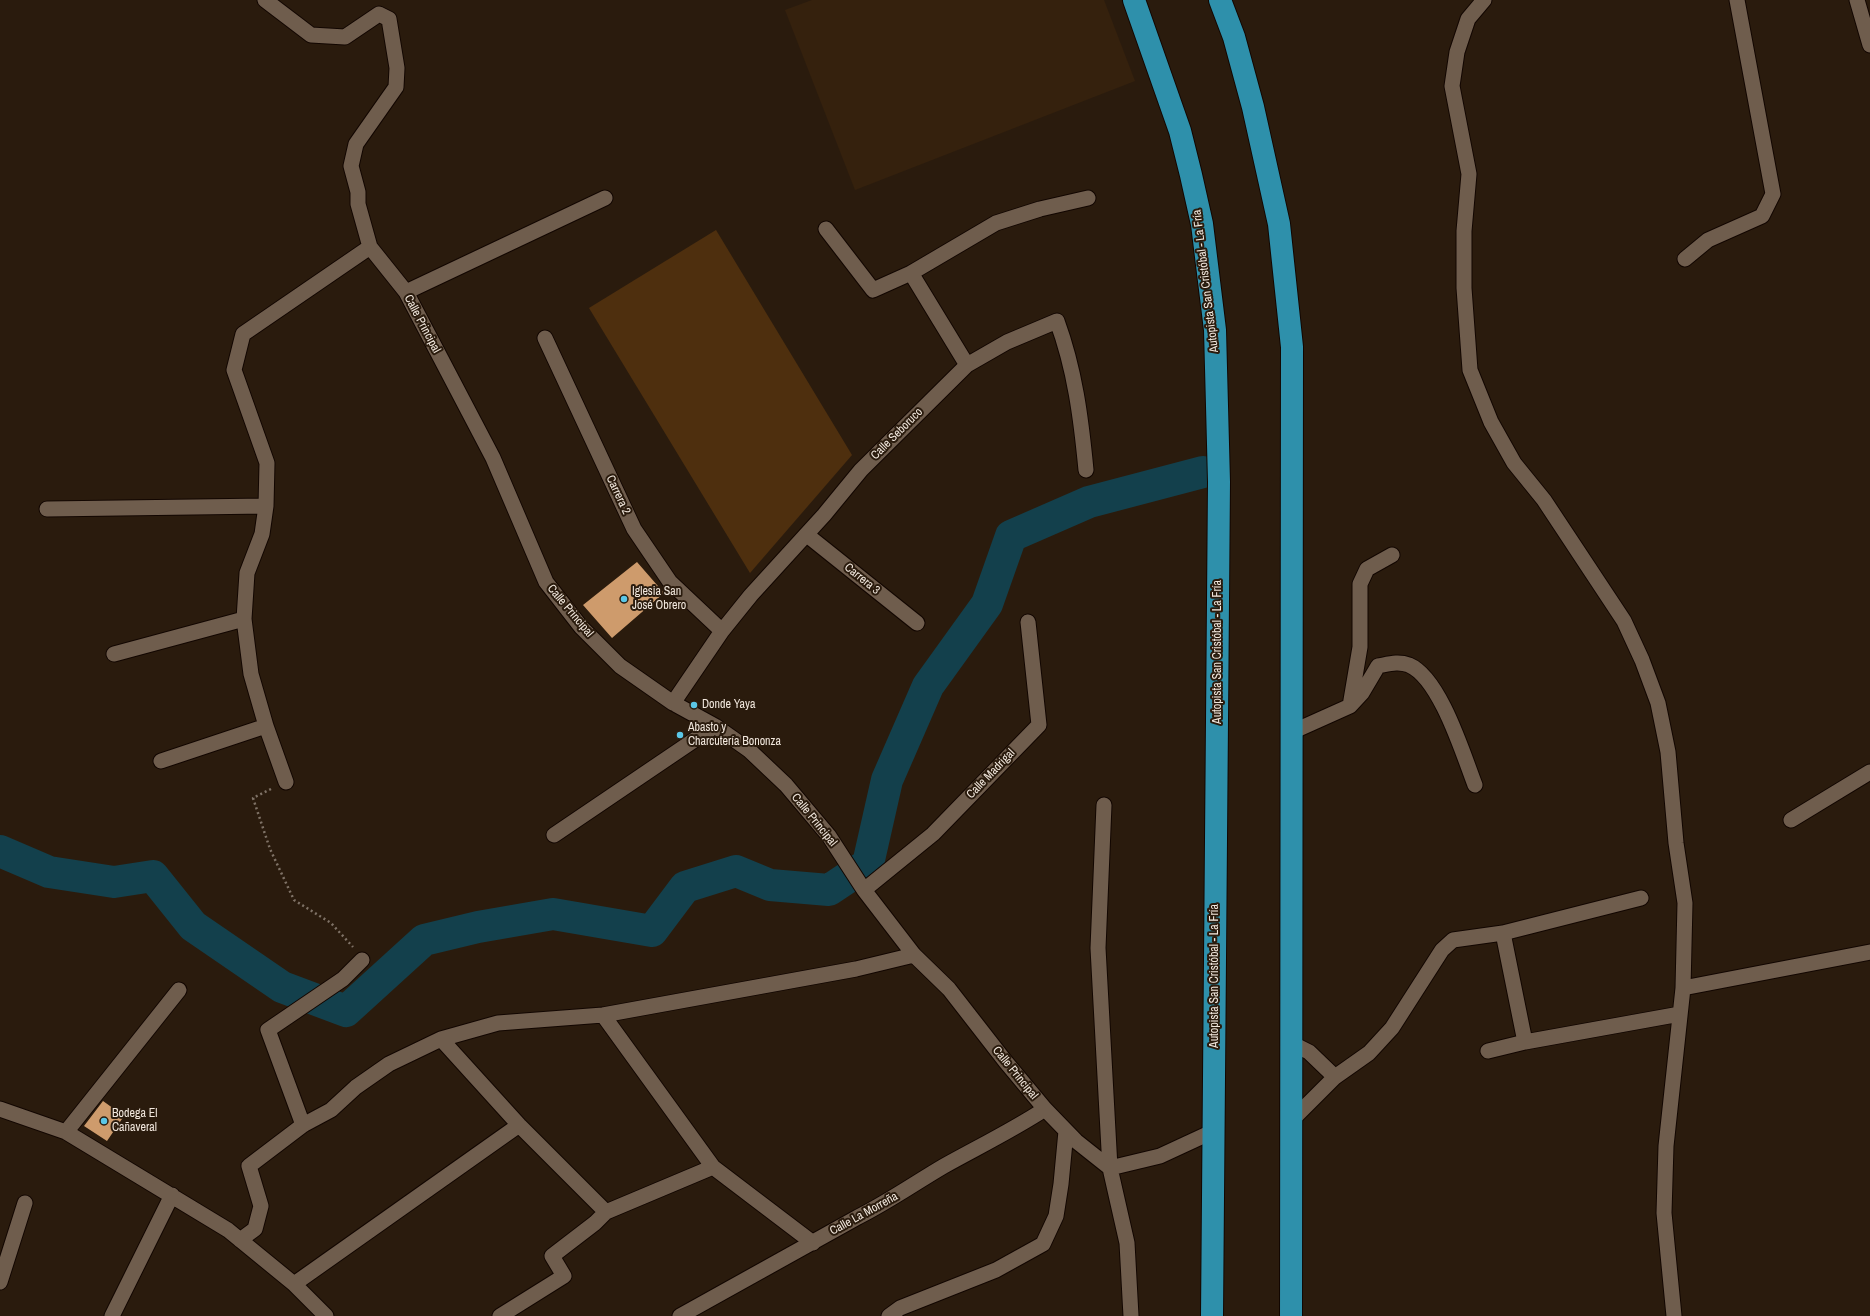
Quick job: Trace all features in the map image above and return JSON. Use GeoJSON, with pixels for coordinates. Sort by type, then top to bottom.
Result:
{"type":"FeatureCollection","features":[{"type":"Feature","properties":{"kind":"highway","name":"Autopista San Cristóbal - La Fría"},"geometry":{"type":"LineString","coordinates":[[1134,0],[1180,131],[1191,175],[1202,224],[1215,330],[1219,490],[1212,1316]]}},
{"type":"Feature","properties":{"kind":"highway"},"geometry":{"type":"LineString","coordinates":[[1220,0],[1234,37],[1251,100],[1279,224],[1292,347],[1291,1316]]}},
{"type":"Feature","properties":{"kind":"street","name":"Calle Principal"},"geometry":{"type":"LineString","coordinates":[[264,0],[312,35],[345,37],[379,14],[389,18],[397,68],[396,87],[356,144],[351,166],[358,192],[358,204],[370,247],[406,292],[493,458],[546,582],[581,626],[620,666],[673,703],[715,726],[749,750],[786,785],[829,836],[864,890],[914,955],[949,989],[1005,1061],[1045,1109],[1089,1152],[1110,1168]]}},
{"type":"Feature","properties":{"kind":"street"},"geometry":{"type":"LineString","coordinates":[[1484,0],[1468,19],[1457,52],[1452,86],[1469,174],[1464,231],[1464,288],[1470,370],[1491,422],[1514,463],[1544,500],[1624,621],[1642,660],[1658,703],[1668,752],[1676,843],[1685,903],[1683,988],[1666,1146],[1664,1213],[1674,1316]]}},
{"type":"Feature","properties":{"kind":"street"},"geometry":{"type":"LineString","coordinates":[[1685,259],[1708,240],[1762,216],[1773,194],[1737,0]]}},
{"type":"Feature","properties":{"kind":"street"},"geometry":{"type":"LineString","coordinates":[[1857,0],[1870,45]]}},
{"type":"Feature","properties":{"kind":"street"},"geometry":{"type":"LineString","coordinates":[[406,292],[605,198]]}},
{"type":"Feature","properties":{"kind":"street"},"geometry":{"type":"LineString","coordinates":[[826,229],[873,290],[911,273],[996,223],[1040,209],[1088,198]]}},
{"type":"Feature","properties":{"kind":"street"},"geometry":{"type":"LineString","coordinates":[[286,782],[266,726],[251,674],[244,619],[247,573],[262,534],[266,506],[267,463],[234,370],[243,334],[370,247]]}},
{"type":"Feature","properties":{"kind":"street"},"geometry":{"type":"LineString","coordinates":[[911,273],[967,365]]}},
{"type":"Feature","properties":{"kind":"street","name":"Calle Seboruco"},"geometry":{"type":"LineString","coordinates":[[673,703],[722,631],[751,595],[807,535],[861,470],[967,365],[1007,342],[1057,321],[1067,349],[1076,385],[1086,470]]}},
{"type":"Feature","properties":{"kind":"street","name":"Carrera 2"},"geometry":{"type":"LineString","coordinates":[[545,338],[634,529],[670,582],[722,631]]}},
{"type":"Feature","properties":{"kind":"street"},"geometry":{"type":"LineString","coordinates":[[47,509],[266,506]]}},
{"type":"Feature","properties":{"kind":"street","name":"Carrera 3"},"geometry":{"type":"LineString","coordinates":[[807,535],[917,623]]}},
{"type":"Feature","properties":{"kind":"street"},"geometry":{"type":"LineString","coordinates":[[1350,706],[1360,647],[1360,584],[1367,569],[1392,555]]}},
{"type":"Feature","properties":{"kind":"street"},"geometry":{"type":"LineString","coordinates":[[114,654],[244,619]]}},
{"type":"Feature","properties":{"kind":"street","name":"Calle Madrigal"},"geometry":{"type":"LineString","coordinates":[[864,890],[933,834],[1039,725],[1028,622]]}},
{"type":"Feature","properties":{"kind":"street"},"geometry":{"type":"LineString","coordinates":[[1292,732],[1350,706],[1362,693],[1378,666],[1399,663],[1418,671],[1441,701],[1475,785]]}},
{"type":"Feature","properties":{"kind":"street"},"geometry":{"type":"LineString","coordinates":[[161,761],[266,726]]}},
{"type":"Feature","properties":{"kind":"street"},"geometry":{"type":"LineString","coordinates":[[554,835],[715,726]]}},
{"type":"Feature","properties":{"kind":"street"},"geometry":{"type":"LineString","coordinates":[[1791,820],[1870,772]]}},
{"type":"Feature","properties":{"kind":"street"},"geometry":{"type":"LineString","coordinates":[[1104,805],[1098,948],[1110,1168],[1127,1243],[1131,1316]]}},
{"type":"Feature","properties":{"kind":"street"},"geometry":{"type":"LineString","coordinates":[[1291,1121],[1335,1077],[1369,1053],[1392,1028],[1442,950],[1453,940],[1503,933],[1641,898]]}},
{"type":"Feature","properties":{"kind":"street"},"geometry":{"type":"LineString","coordinates":[[1503,933],[1525,1042]]}},
{"type":"Feature","properties":{"kind":"street"},"geometry":{"type":"LineString","coordinates":[[1683,988],[1870,952]]}},
{"type":"Feature","properties":{"kind":"street"},"geometry":{"type":"LineString","coordinates":[[240,1240],[255,1229],[261,1206],[249,1166],[303,1125],[330,1110],[356,1087],[389,1064],[441,1039],[498,1023],[603,1015],[856,969],[914,955]]}},
{"type":"Feature","properties":{"kind":"street"},"geometry":{"type":"LineString","coordinates":[[303,1125],[268,1030],[343,979],[362,960]]}},
{"type":"Feature","properties":{"kind":"street"},"geometry":{"type":"LineString","coordinates":[[66,1132],[179,990]]}},
{"type":"Feature","properties":{"kind":"street"},"geometry":{"type":"LineString","coordinates":[[1488,1051],[1525,1042],[1680,1014]]}},
{"type":"Feature","properties":{"kind":"street"},"geometry":{"type":"LineString","coordinates":[[603,1015],[713,1167],[813,1243]]}},
{"type":"Feature","properties":{"kind":"street"},"geometry":{"type":"LineString","coordinates":[[441,1039],[519,1125],[606,1212]]}},
{"type":"Feature","properties":{"kind":"street"},"geometry":{"type":"LineString","coordinates":[[1291,1043],[1309,1052],[1335,1077]]}},
{"type":"Feature","properties":{"kind":"street"},"geometry":{"type":"LineString","coordinates":[[0,1108],[66,1132],[228,1230],[294,1284],[326,1316]]}},
{"type":"Feature","properties":{"kind":"street","name":"Calle La Morreña"},"geometry":{"type":"LineString","coordinates":[[680,1316],[885,1204],[942,1167],[1045,1109]]}},
{"type":"Feature","properties":{"kind":"street"},"geometry":{"type":"LineString","coordinates":[[294,1284],[519,1125]]}},
{"type":"Feature","properties":{"kind":"street"},"geometry":{"type":"LineString","coordinates":[[889,1316],[900,1308],[996,1270],[1043,1244],[1056,1216],[1061,1184],[1066,1131]]}},
{"type":"Feature","properties":{"kind":"street"},"geometry":{"type":"LineString","coordinates":[[1110,1168],[1160,1156],[1214,1132]]}},
{"type":"Feature","properties":{"kind":"street"},"geometry":{"type":"LineString","coordinates":[[500,1316],[564,1276],[552,1256],[595,1223],[606,1212],[713,1167]]}},
{"type":"Feature","properties":{"kind":"street"},"geometry":{"type":"LineString","coordinates":[[112,1316],[172,1195]]}},
{"type":"Feature","properties":{"kind":"street"},"geometry":{"type":"LineString","coordinates":[[0,1282],[25,1203]]}},
{"type":"Feature","properties":{"kind":"path"},"geometry":{"type":"LineString","coordinates":[[286,782],[253,798],[270,849],[294,900],[331,923],[347,939],[362,960]]}},
{"type":"Feature","properties":{"kind":"shaded area"},"geometry":{"type":"Polygon","coordinates":[[[812,0],[1104,0],[1135,81],[855,190],[785,10],[812,0]]]}},
{"type":"Feature","properties":{"kind":"shaded area"},"geometry":{"type":"Polygon","coordinates":[[[716,230],[852,455],[750,573],[589,308],[716,230]]]}},
{"type":"Feature","properties":{"kind":"building","name":"Iglesia San José Obrero"},"geometry":{"type":"Polygon","coordinates":[[[637,562],[664,593],[612,638],[583,605],[637,562]]]}},
{"type":"Feature","properties":{"kind":"building","name":"Bodega El Cañaveral"},"geometry":{"type":"Polygon","coordinates":[[[103,1101],[124,1116],[107,1141],[84,1126],[103,1101]]]}},
{"type":"Feature","properties":{"kind":"waterway"},"geometry":{"type":"LineString","coordinates":[[0,851],[49,872],[114,882],[153,876],[193,926],[282,987],[346,1011],[424,940],[478,927],[553,914],[652,931],[685,887],[736,871],[770,885],[829,890],[868,864],[887,780],[928,686],[987,604],[1011,536],[1089,502],[1203,472]]}},
{"type":"Feature","properties":{"kind":"place","name":"Iglesia San José Obrero"},"geometry":{"type":"Point","coordinates":[624,599]}},
{"type":"Feature","properties":{"kind":"place","name":"Donde Yaya"},"geometry":{"type":"Point","coordinates":[694,705]}},
{"type":"Feature","properties":{"kind":"place","name":"Abasto y Charcutería Bononza"},"geometry":{"type":"Point","coordinates":[680,735]}},
{"type":"Feature","properties":{"kind":"place","name":"Bodega El Cañaveral"},"geometry":{"type":"Point","coordinates":[104,1121]}}]}
